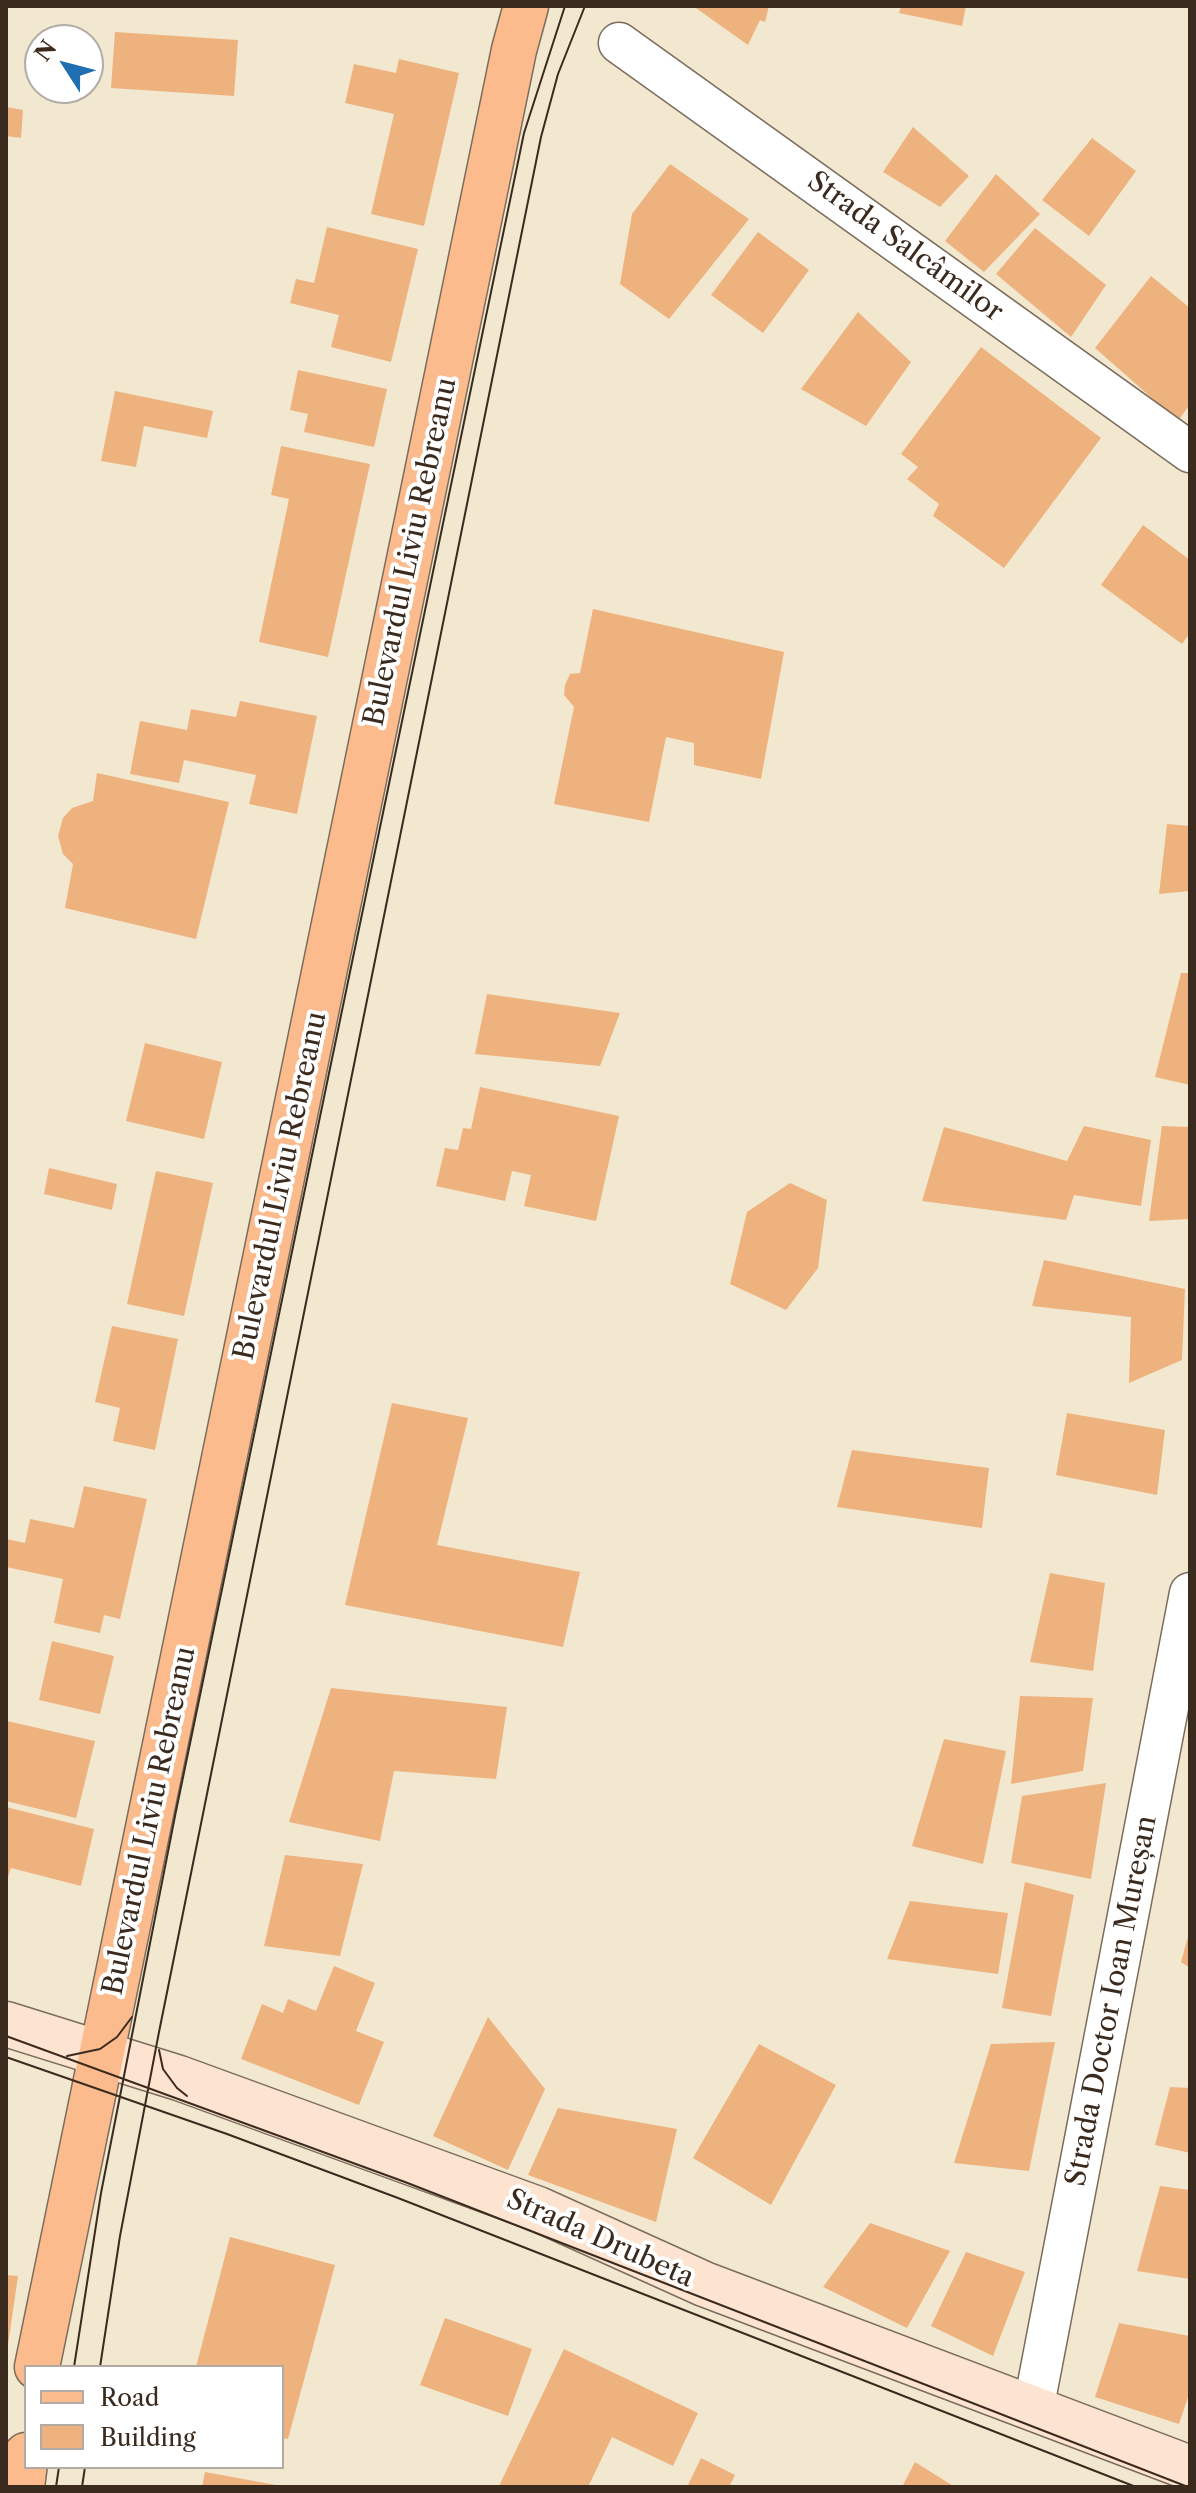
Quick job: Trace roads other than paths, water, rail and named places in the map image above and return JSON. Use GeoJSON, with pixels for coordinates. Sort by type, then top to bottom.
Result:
{"type":"FeatureCollection","features":[{"type":"Feature","properties":{"kind":"main road","name":"Bulevardul Liviu Rebreanu"},"geometry":{"type":"LineString","coordinates":[[37,2365],[514,50],[526,6]]}},
{"type":"Feature","properties":{"kind":"street","name":"Strada Salcâmilor"},"geometry":{"type":"LineString","coordinates":[[619,43],[1190,452]]}},
{"type":"Feature","properties":{"kind":"street","name":"Strada Doctor Ioan Mureșan"},"geometry":{"type":"LineString","coordinates":[[1033,2410],[1190,1593]]}},
{"type":"Feature","properties":{"kind":"street","name":"Strada Drubeta"},"geometry":{"type":"LineString","coordinates":[[6,2024],[179,2078],[538,2209],[704,2284],[1190,2468]]}},
{"type":"Feature","properties":{"kind":"tram line"},"geometry":{"type":"LineString","coordinates":[[74,2365],[101,2193],[176,1811],[524,133],[565,6]]}},
{"type":"Feature","properties":{"kind":"tram line"},"geometry":{"type":"LineString","coordinates":[[100,2365],[120,2236],[159,2032],[541,137],[558,74],[585,6]]}},
{"type":"Feature","properties":{"kind":"tram line"},"geometry":{"type":"LineString","coordinates":[[67,2056],[100,2049],[117,2037],[132,2017]]}},
{"type":"Feature","properties":{"kind":"tram line"},"geometry":{"type":"LineString","coordinates":[[6,2036],[405,2182],[1188,2487]]}},
{"type":"Feature","properties":{"kind":"tram line"},"geometry":{"type":"LineString","coordinates":[[159,2050],[163,2069],[187,2096]]}},
{"type":"Feature","properties":{"kind":"tram line"},"geometry":{"type":"LineString","coordinates":[[6,2057],[398,2198],[1136,2487]]}},
{"type":"Feature","properties":{"kind":"tram line"},"geometry":{"type":"LineString","coordinates":[[56,2487],[59,2469]]}},
{"type":"Feature","properties":{"kind":"tram line"},"geometry":{"type":"LineString","coordinates":[[82,2487],[85,2469]]}}]}
